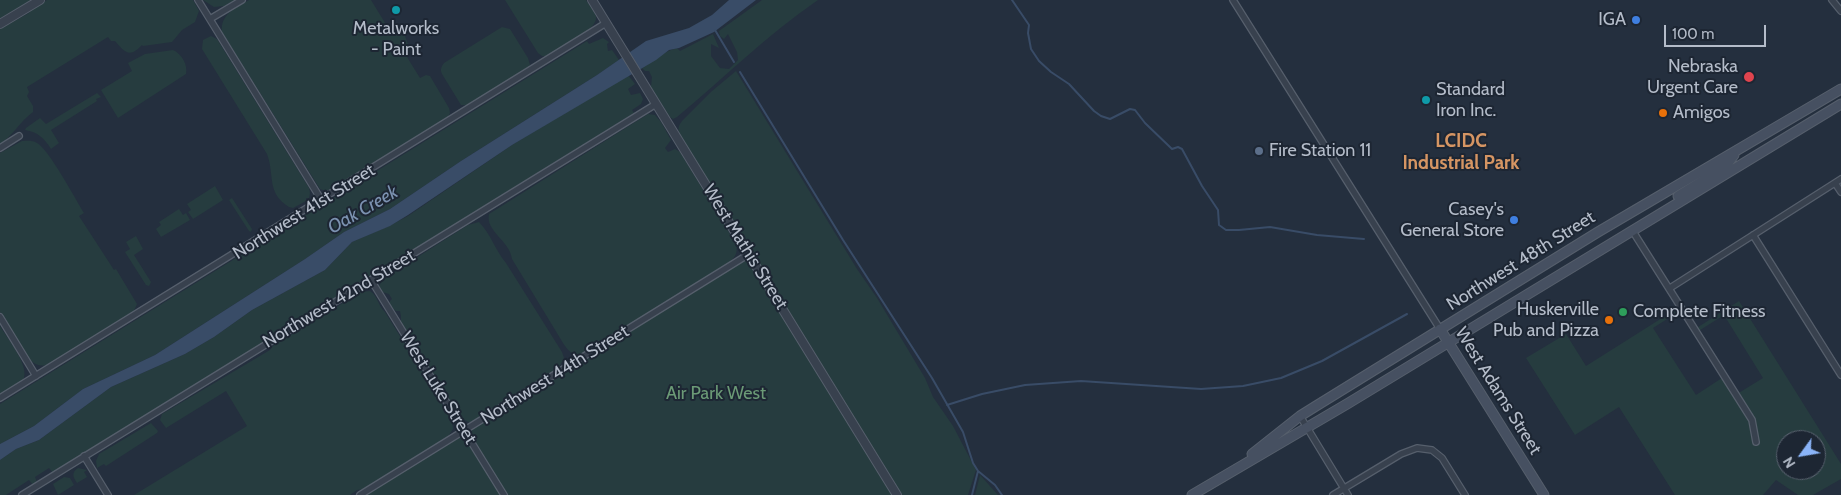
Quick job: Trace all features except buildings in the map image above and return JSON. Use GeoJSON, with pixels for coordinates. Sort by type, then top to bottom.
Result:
{"type":"FeatureCollection","features":[{"type":"Feature","properties":{"kind":"main road","name":"Northwest 48th Street"},"geometry":{"type":"LineString","coordinates":[[1227,474],[1300,416],[1613,223],[1841,89]]}},
{"type":"Feature","properties":{"kind":"main road","name":"Northwest 48th Street"},"geometry":{"type":"LineString","coordinates":[[1192,495],[1841,104]]}},
{"type":"Feature","properties":{"kind":"main road"},"geometry":{"type":"LineString","coordinates":[[1632,230],[1634,223],[1725,167],[1737,151]]}},
{"type":"Feature","properties":{"kind":"main road","name":"West Adams Street"},"geometry":{"type":"LineString","coordinates":[[1440,330],[1544,495]]}},
{"type":"Feature","properties":{"kind":"street"},"geometry":{"type":"LineString","coordinates":[[0,24],[40,0]]}},
{"type":"Feature","properties":{"kind":"street"},"geometry":{"type":"LineString","coordinates":[[198,0],[322,201]]}},
{"type":"Feature","properties":{"kind":"street"},"geometry":{"type":"LineString","coordinates":[[210,19],[242,0]]}},
{"type":"Feature","properties":{"kind":"street","name":"West Mathis Street"},"geometry":{"type":"LineString","coordinates":[[592,0],[898,495]]}},
{"type":"Feature","properties":{"kind":"street","name":"West Adams Street"},"geometry":{"type":"LineString","coordinates":[[1233,0],[1440,330]]}},
{"type":"Feature","properties":{"kind":"street"},"geometry":{"type":"LineString","coordinates":[[1832,0],[1841,11]]}},
{"type":"Feature","properties":{"kind":"street","name":"Northwest 41st Street"},"geometry":{"type":"LineString","coordinates":[[0,398],[322,201],[606,23]]}},
{"type":"Feature","properties":{"kind":"street","name":"Northwest 42nd Street"},"geometry":{"type":"LineString","coordinates":[[22,495],[478,212],[656,104]]}},
{"type":"Feature","properties":{"kind":"street"},"geometry":{"type":"LineString","coordinates":[[0,148],[19,136]]}},
{"type":"Feature","properties":{"kind":"street"},"geometry":{"type":"LineString","coordinates":[[1670,288],[1841,179]]}},
{"type":"Feature","properties":{"kind":"street"},"geometry":{"type":"LineString","coordinates":[[1835,183],[1841,192]]}},
{"type":"Feature","properties":{"kind":"street"},"geometry":{"type":"LineString","coordinates":[[1632,230],[1752,420],[1756,442]]}},
{"type":"Feature","properties":{"kind":"street"},"geometry":{"type":"LineString","coordinates":[[1752,235],[1841,375]]}},
{"type":"Feature","properties":{"kind":"street","name":"Northwest 44th Street"},"geometry":{"type":"LineString","coordinates":[[360,495],[749,254]]}},
{"type":"Feature","properties":{"kind":"street","name":"West Luke Street"},"geometry":{"type":"LineString","coordinates":[[371,280],[504,495]]}},
{"type":"Feature","properties":{"kind":"street"},"geometry":{"type":"LineString","coordinates":[[0,317],[36,376]]}},
{"type":"Feature","properties":{"kind":"street"},"geometry":{"type":"LineString","coordinates":[[1300,416],[1348,495]]}},
{"type":"Feature","properties":{"kind":"street"},"geometry":{"type":"LineString","coordinates":[[1333,495],[1400,454],[1417,448],[1428,449],[1437,453],[1444,460],[1465,495]]}},
{"type":"Feature","properties":{"kind":"street"},"geometry":{"type":"LineString","coordinates":[[84,456],[108,495]]}},
{"type":"Feature","properties":{"kind":"green space"},"geometry":{"type":"Polygon","coordinates":[[[0,0],[31,0],[0,19],[0,0]]]}},
{"type":"Feature","properties":{"kind":"green space"},"geometry":{"type":"Polygon","coordinates":[[[47,0],[193,0],[199,11],[195,22],[182,30],[172,42],[142,45],[131,53],[122,49],[115,41],[111,41],[108,37],[27,87],[29,92],[27,96],[33,106],[33,112],[0,144],[0,29],[29,13],[47,0]]]}},
{"type":"Feature","properties":{"kind":"green space"},"geometry":{"type":"Polygon","coordinates":[[[203,0],[235,0],[224,6],[214,7],[203,0]]]}},
{"type":"Feature","properties":{"kind":"green space"},"geometry":{"type":"Polygon","coordinates":[[[249,0],[371,0],[387,26],[395,22],[403,36],[405,36],[408,44],[402,49],[420,78],[426,75],[430,76],[449,108],[450,113],[447,119],[332,191],[331,189],[326,191],[320,189],[222,32],[226,16],[249,0]]]}},
{"type":"Feature","properties":{"kind":"green space"},"geometry":{"type":"Polygon","coordinates":[[[505,0],[586,0],[596,17],[595,22],[591,28],[576,39],[548,56],[542,56],[538,53],[505,0]]]}},
{"type":"Feature","properties":{"kind":"green space"},"geometry":{"type":"Polygon","coordinates":[[[762,0],[818,0],[763,42],[677,117],[673,119],[670,117],[651,87],[652,77],[649,71],[645,71],[642,68],[668,52],[677,48],[680,51],[713,34],[719,48],[711,44],[711,56],[720,68],[729,69],[738,60],[737,52],[728,34],[724,39],[720,36],[719,31],[762,0]]]}},
{"type":"Feature","properties":{"kind":"green space"},"geometry":{"type":"Polygon","coordinates":[[[502,27],[510,29],[528,58],[530,65],[468,105],[461,105],[442,74],[442,66],[502,27]]]}},
{"type":"Feature","properties":{"kind":"green space"},"geometry":{"type":"Polygon","coordinates":[[[211,36],[217,39],[309,188],[309,198],[306,198],[306,201],[293,208],[282,202],[277,196],[272,183],[267,154],[202,49],[203,40],[211,36]]]}},
{"type":"Feature","properties":{"kind":"green space"},"geometry":{"type":"Polygon","coordinates":[[[603,38],[609,42],[607,44],[608,51],[612,50],[619,60],[597,75],[461,161],[390,209],[344,232],[155,355],[83,389],[34,426],[0,444],[0,404],[587,41],[589,44],[603,38]]]}},
{"type":"Feature","properties":{"kind":"green space"},"geometry":{"type":"Polygon","coordinates":[[[173,50],[184,60],[186,74],[118,118],[101,90],[132,71],[128,63],[145,54],[173,50]]]}},
{"type":"Feature","properties":{"kind":"green space"},"geometry":{"type":"Polygon","coordinates":[[[736,71],[857,269],[877,298],[925,378],[933,397],[953,426],[976,470],[968,495],[902,495],[681,137],[679,125],[682,121],[712,91],[736,71]]]}},
{"type":"Feature","properties":{"kind":"green space"},"geometry":{"type":"Polygon","coordinates":[[[628,75],[635,84],[628,89],[631,95],[640,93],[643,99],[641,104],[632,110],[634,113],[53,473],[49,468],[35,477],[37,482],[33,485],[29,480],[6,495],[0,495],[0,460],[16,449],[39,440],[111,387],[185,354],[214,337],[252,310],[325,270],[352,242],[408,216],[512,145],[628,75]]]}},
{"type":"Feature","properties":{"kind":"green space"},"geometry":{"type":"Polygon","coordinates":[[[97,93],[101,97],[96,99],[97,101],[51,130],[59,143],[51,149],[40,136],[25,130],[40,118],[46,124],[97,93]]]}},
{"type":"Feature","properties":{"kind":"green space"},"geometry":{"type":"Polygon","coordinates":[[[648,114],[655,115],[671,140],[665,148],[668,152],[675,149],[680,152],[736,244],[736,255],[723,267],[581,355],[577,355],[568,350],[564,344],[512,259],[507,247],[491,226],[489,214],[648,114]]]}},
{"type":"Feature","properties":{"kind":"green space"},"geometry":{"type":"Polygon","coordinates":[[[22,141],[37,143],[48,154],[84,213],[79,216],[114,270],[116,269],[137,304],[133,313],[51,364],[45,365],[39,365],[29,359],[0,312],[0,153],[22,141]]]}},
{"type":"Feature","properties":{"kind":"green space"},"geometry":{"type":"Polygon","coordinates":[[[215,186],[223,200],[193,219],[188,212],[191,210],[187,204],[215,186]]]}},
{"type":"Feature","properties":{"kind":"green space"},"geometry":{"type":"Polygon","coordinates":[[[232,198],[252,229],[251,232],[229,200],[232,198]]]}},
{"type":"Feature","properties":{"kind":"green space"},"geometry":{"type":"Polygon","coordinates":[[[179,209],[183,215],[186,213],[190,220],[161,237],[156,229],[161,225],[159,222],[179,209]]]}},
{"type":"Feature","properties":{"kind":"green space"},"geometry":{"type":"Polygon","coordinates":[[[479,222],[564,358],[558,369],[471,423],[458,417],[401,323],[400,311],[396,311],[390,306],[392,299],[389,294],[382,292],[379,286],[383,279],[468,225],[479,222]]]}},
{"type":"Feature","properties":{"kind":"green space"},"geometry":{"type":"Polygon","coordinates":[[[136,236],[143,249],[134,255],[151,282],[149,286],[146,285],[125,252],[130,249],[126,242],[136,236]]]}},
{"type":"Feature","properties":{"kind":"green space","name":"Air Park West"},"geometry":{"type":"Polygon","coordinates":[[[749,254],[897,495],[360,495],[749,254]]]}},
{"type":"Feature","properties":{"kind":"green space"},"geometry":{"type":"Polygon","coordinates":[[[370,291],[375,296],[452,420],[453,429],[447,438],[365,489],[357,490],[350,495],[134,495],[247,426],[226,391],[166,428],[160,420],[162,414],[270,350],[273,346],[361,292],[370,291]]]}},
{"type":"Feature","properties":{"kind":"green space"},"geometry":{"type":"Polygon","coordinates":[[[1739,301],[1820,430],[1776,430],[1776,480],[1763,495],[1675,495],[1619,407],[1575,435],[1526,358],[1566,334],[1586,366],[1681,306],[1683,309],[1653,328],[1696,395],[1725,376],[1737,394],[1763,378],[1724,315],[1697,332],[1695,329],[1739,301]]]}},
{"type":"Feature","properties":{"kind":"green space"},"geometry":{"type":"Polygon","coordinates":[[[0,326],[21,360],[25,374],[21,382],[0,396],[0,326]]]}},
{"type":"Feature","properties":{"kind":"green space"},"geometry":{"type":"Polygon","coordinates":[[[151,423],[158,431],[157,433],[106,466],[104,464],[97,468],[96,461],[99,454],[151,423]]]}},
{"type":"Feature","properties":{"kind":"green space"},"geometry":{"type":"Polygon","coordinates":[[[1826,440],[1841,464],[1841,479],[1813,495],[1798,495],[1776,480],[1826,480],[1826,440]]]}},
{"type":"Feature","properties":{"kind":"green space"},"geometry":{"type":"Polygon","coordinates":[[[78,468],[87,470],[84,472],[87,477],[77,483],[73,475],[78,468]]]}},
{"type":"Feature","properties":{"kind":"green space"},"geometry":{"type":"Polygon","coordinates":[[[980,475],[998,495],[975,495],[980,475]]]}},
{"type":"Feature","properties":{"kind":"green space"},"geometry":{"type":"Polygon","coordinates":[[[64,477],[70,478],[74,485],[58,495],[53,484],[64,477]]]}},
{"type":"Feature","properties":{"kind":"water","name":"Oak Creek"},"geometry":{"type":"Polygon","coordinates":[[[729,0],[756,0],[714,32],[679,48],[669,50],[656,60],[512,145],[390,226],[352,242],[325,270],[252,310],[214,337],[185,354],[111,387],[39,440],[16,449],[0,460],[0,444],[34,426],[83,389],[155,355],[344,232],[390,209],[461,161],[597,75],[646,41],[689,28],[712,15],[729,0]]]}},
{"type":"Feature","properties":{"kind":"waterway"},"geometry":{"type":"LineString","coordinates":[[1012,0],[1029,25],[1028,33],[1031,49],[1039,61],[1069,84],[1094,111],[1110,119],[1130,109],[1135,110],[1145,123],[1172,149],[1178,147],[1182,149],[1202,186],[1218,210],[1219,225],[1226,230],[1270,227],[1317,235],[1364,239]]}},
{"type":"Feature","properties":{"kind":"waterway"},"geometry":{"type":"LineString","coordinates":[[715,30],[734,62]]}},
{"type":"Feature","properties":{"kind":"waterway"},"geometry":{"type":"LineString","coordinates":[[740,72],[843,240],[932,378],[963,432],[973,463],[978,471],[995,485],[1002,495]]}},
{"type":"Feature","properties":{"kind":"waterway"},"geometry":{"type":"LineString","coordinates":[[947,405],[982,394],[1025,385],[1081,381],[1201,389],[1243,386],[1281,378],[1322,361],[1407,314]]}},
{"type":"Feature","properties":{"kind":"waterway"},"geometry":{"type":"LineString","coordinates":[[972,495],[978,471]]}},
{"type":"Feature","properties":{"kind":"place","name":"Metalworks - Paint"},"geometry":{"type":"Point","coordinates":[396,10]}},
{"type":"Feature","properties":{"kind":"place","name":"IGA"},"geometry":{"type":"Point","coordinates":[1636,20]}},
{"type":"Feature","properties":{"kind":"place","name":"Nebraska Urgent Care"},"geometry":{"type":"Point","coordinates":[1749,77]}},
{"type":"Feature","properties":{"kind":"place","name":"Standard Iron Inc."},"geometry":{"type":"Point","coordinates":[1426,100]}},
{"type":"Feature","properties":{"kind":"place","name":"Amigos"},"geometry":{"type":"Point","coordinates":[1663,113]}},
{"type":"Feature","properties":{"kind":"place","name":"Fire Station 11"},"geometry":{"type":"Point","coordinates":[1259,151]}},
{"type":"Feature","properties":{"kind":"place","name":"Casey's General Store"},"geometry":{"type":"Point","coordinates":[1514,220]}},
{"type":"Feature","properties":{"kind":"place","name":"Complete Fitness"},"geometry":{"type":"Point","coordinates":[1623,312]}},
{"type":"Feature","properties":{"kind":"place","name":"Huskerville Pub and Pizza"},"geometry":{"type":"Point","coordinates":[1609,320]}},
{"type":"Feature","properties":{"kind":"district","name":"LCIDC Industrial Park"},"geometry":{"type":"Point","coordinates":[1461,152]}}]}
